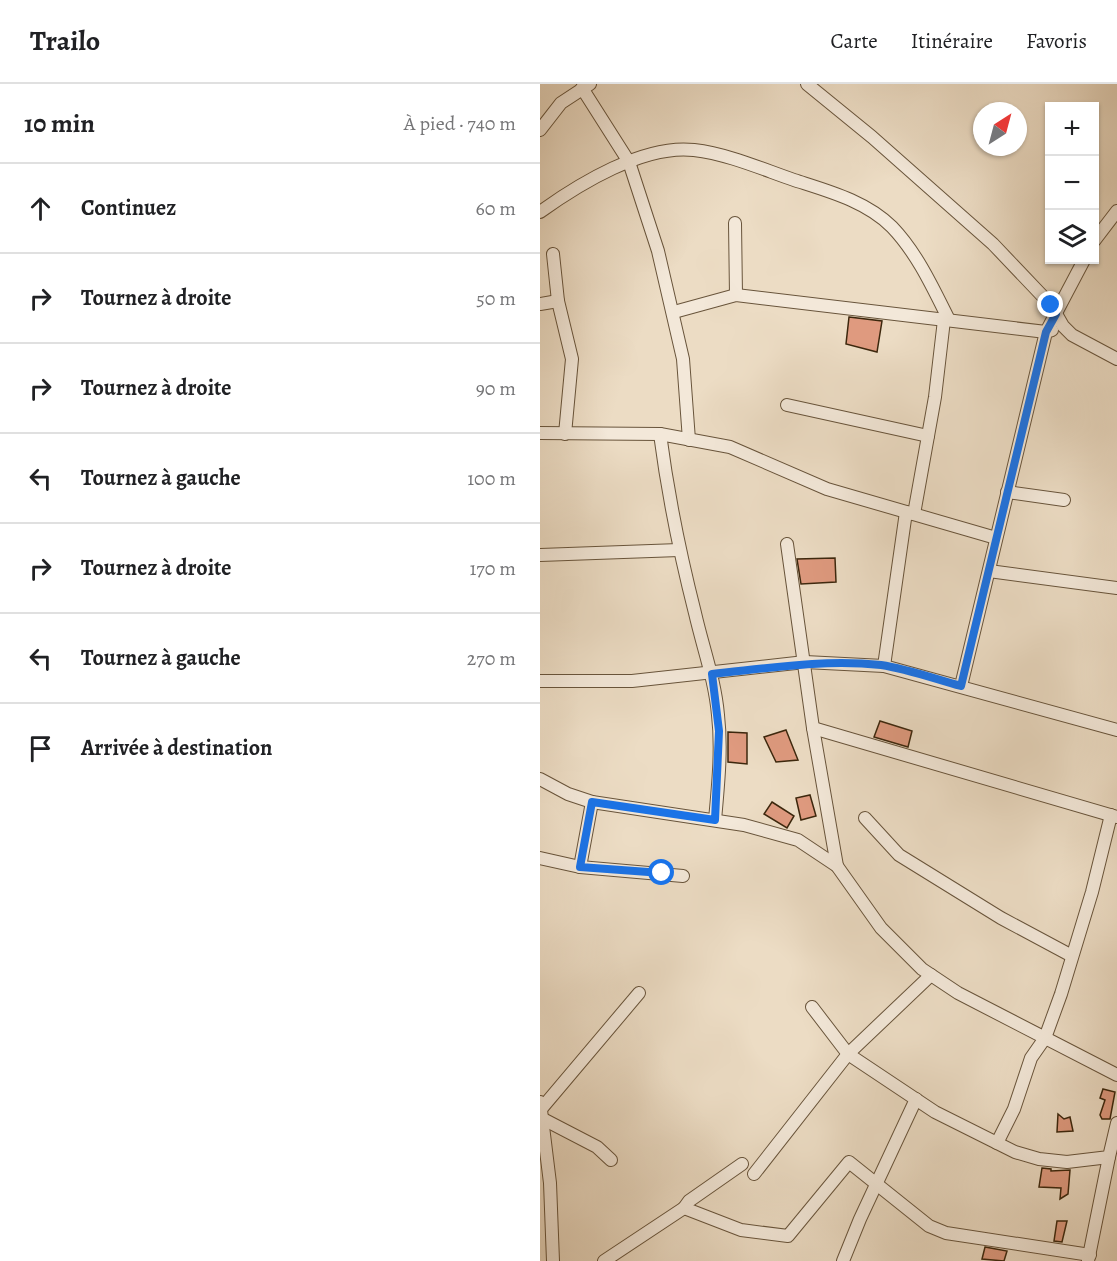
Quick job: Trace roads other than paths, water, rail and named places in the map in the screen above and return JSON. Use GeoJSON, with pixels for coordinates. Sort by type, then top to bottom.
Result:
{"type":"FeatureCollection","features":[{"type":"Feature","properties":{"kind":"street"},"geometry":{"type":"LineString","coordinates":[[807,84],[955,208],[1014,264],[1056,314],[1063,327],[1085,344],[1117,359]]}},
{"type":"Feature","properties":{"kind":"street"},"geometry":{"type":"LineString","coordinates":[[540,130],[561,103],[586,86],[629,162],[658,251],[674,312],[683,359],[689,440]]}},
{"type":"Feature","properties":{"kind":"street"},"geometry":{"type":"LineString","coordinates":[[540,212],[589,181],[629,162],[654,153],[694,150],[740,161],[836,194],[868,209],[891,227],[904,242],[921,267],[947,320],[928,436],[910,513],[884,666]]}},
{"type":"Feature","properties":{"kind":"street"},"geometry":{"type":"LineString","coordinates":[[1099,236],[1117,211]]}},
{"type":"Feature","properties":{"kind":"street"},"geometry":{"type":"LineString","coordinates":[[735,223],[736,295]]}},
{"type":"Feature","properties":{"kind":"street"},"geometry":{"type":"LineString","coordinates":[[553,254],[558,301],[572,359],[566,434]]}},
{"type":"Feature","properties":{"kind":"street"},"geometry":{"type":"LineString","coordinates":[[961,686],[1046,332],[1082,264]]}},
{"type":"Feature","properties":{"kind":"street"},"geometry":{"type":"LineString","coordinates":[[674,312],[736,295],[1046,332],[1063,327]]}},
{"type":"Feature","properties":{"kind":"street"},"geometry":{"type":"LineString","coordinates":[[540,304],[558,301]]}},
{"type":"Feature","properties":{"kind":"street"},"geometry":{"type":"LineString","coordinates":[[787,405],[928,436]]}},
{"type":"Feature","properties":{"kind":"street"},"geometry":{"type":"LineString","coordinates":[[540,433],[660,434],[730,447],[827,489],[996,538]]}},
{"type":"Feature","properties":{"kind":"street"},"geometry":{"type":"LineString","coordinates":[[660,434],[668,496],[712,674],[719,731],[715,820]]}},
{"type":"Feature","properties":{"kind":"street"},"geometry":{"type":"LineString","coordinates":[[1007,492],[1064,500]]}},
{"type":"Feature","properties":{"kind":"street"},"geometry":{"type":"LineString","coordinates":[[787,544],[813,728],[837,866]]}},
{"type":"Feature","properties":{"kind":"street"},"geometry":{"type":"LineString","coordinates":[[540,555],[680,550]]}},
{"type":"Feature","properties":{"kind":"street"},"geometry":{"type":"LineString","coordinates":[[989,571],[1117,588]]}},
{"type":"Feature","properties":{"kind":"street"},"geometry":{"type":"LineString","coordinates":[[540,681],[632,681],[805,662],[884,666],[1117,730]]}},
{"type":"Feature","properties":{"kind":"street"},"geometry":{"type":"LineString","coordinates":[[813,728],[1114,816],[1045,1038],[1031,1058],[1014,1109],[997,1143]]}},
{"type":"Feature","properties":{"kind":"street"},"geometry":{"type":"LineString","coordinates":[[540,779],[568,794],[592,802],[715,820],[782,834],[798,840],[837,866],[881,928],[931,975],[958,993],[1117,1075]]}},
{"type":"Feature","properties":{"kind":"street"},"geometry":{"type":"LineString","coordinates":[[580,867],[592,802]]}},
{"type":"Feature","properties":{"kind":"street"},"geometry":{"type":"LineString","coordinates":[[865,818],[899,855],[1001,918],[1072,956]]}},
{"type":"Feature","properties":{"kind":"street"},"geometry":{"type":"LineString","coordinates":[[540,858],[580,867],[683,876]]}},
{"type":"Feature","properties":{"kind":"street"},"geometry":{"type":"LineString","coordinates":[[754,1174],[848,1054],[931,975]]}},
{"type":"Feature","properties":{"kind":"street"},"geometry":{"type":"LineString","coordinates":[[553,1261],[550,1183],[541,1112],[639,993]]}},
{"type":"Feature","properties":{"kind":"street"},"geometry":{"type":"LineString","coordinates":[[812,1007],[848,1054],[935,1112],[997,1143],[1039,1159],[1067,1162],[1109,1157]]}},
{"type":"Feature","properties":{"kind":"street"},"geometry":{"type":"LineString","coordinates":[[843,1261],[916,1099]]}},
{"type":"Feature","properties":{"kind":"street"},"geometry":{"type":"LineString","coordinates":[[541,1112],[597,1148],[611,1160]]}},
{"type":"Feature","properties":{"kind":"street"},"geometry":{"type":"LineString","coordinates":[[684,1208],[741,1230],[788,1236],[849,1162],[929,1226],[946,1233],[1089,1258],[1117,1123]]}},
{"type":"Feature","properties":{"kind":"street"},"geometry":{"type":"LineString","coordinates":[[604,1261],[684,1208],[689,1201],[742,1164]]}}]}
